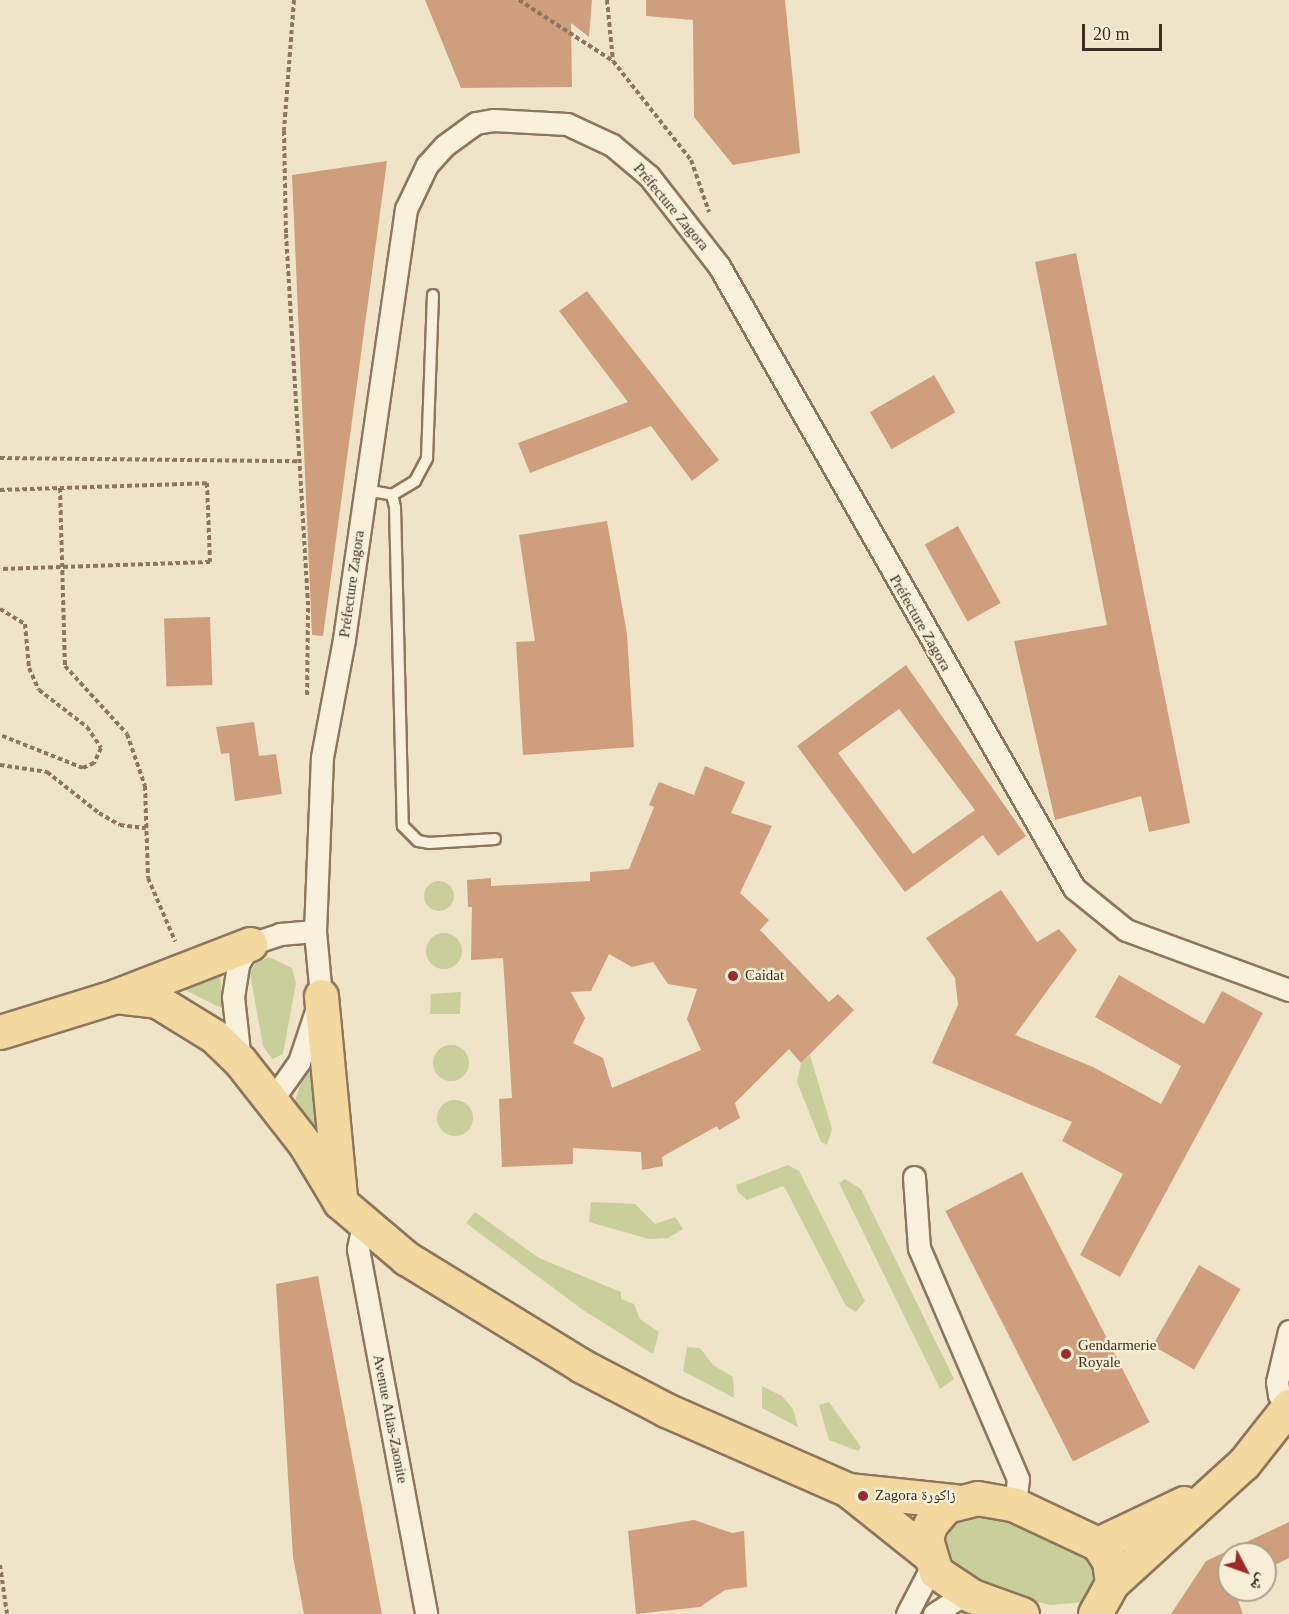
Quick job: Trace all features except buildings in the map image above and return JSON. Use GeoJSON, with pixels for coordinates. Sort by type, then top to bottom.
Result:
{"type":"FeatureCollection","features":[{"type":"Feature","properties":{"kind":"main road"},"geometry":{"type":"LineString","coordinates":[[0,1032],[116,996],[250,944]]}},
{"type":"Feature","properties":{"kind":"main road"},"geometry":{"type":"LineString","coordinates":[[116,996],[157,1001],[214,1036],[240,1061],[272,1100],[340,1202],[363,1224],[440,1281],[582,1366],[666,1410],[848,1490],[930,1560],[952,1586],[972,1596],[1022,1614]]}},
{"type":"Feature","properties":{"kind":"main road"},"geometry":{"type":"LineString","coordinates":[[321,996],[340,1202]]}},
{"type":"Feature","properties":{"kind":"main road"},"geometry":{"type":"LineString","coordinates":[[1108,1601],[1223,1484],[1289,1406]]}},
{"type":"Feature","properties":{"kind":"main road"},"geometry":{"type":"LineString","coordinates":[[1098,1544],[1223,1484]]}},
{"type":"Feature","properties":{"kind":"main road"},"geometry":{"type":"LineString","coordinates":[[848,1490],[955,1501],[977,1498],[1015,1505],[1098,1544],[1109,1561],[1108,1601]]}},
{"type":"Feature","properties":{"kind":"main road"},"geometry":{"type":"LineString","coordinates":[[930,1560],[930,1525],[938,1513],[955,1501]]}},
{"type":"Feature","properties":{"kind":"street","name":"Préfecture Zagora"},"geometry":{"type":"LineString","coordinates":[[321,996],[315,931],[322,757],[365,490],[406,209],[427,165],[459,133],[493,120],[551,121],[580,128],[612,146],[649,176],[719,266],[1074,888],[1126,930],[1289,990]]}},
{"type":"Feature","properties":{"kind":"street"},"geometry":{"type":"LineString","coordinates":[[240,1061],[233,980],[250,944],[280,934],[315,931]]}},
{"type":"Feature","properties":{"kind":"street"},"geometry":{"type":"LineString","coordinates":[[272,1100],[299,1062],[321,996]]}},
{"type":"Feature","properties":{"kind":"street"},"geometry":{"type":"LineString","coordinates":[[914,1177],[919,1248],[1018,1479],[1015,1505]]}},
{"type":"Feature","properties":{"kind":"street","name":"Avenue Atlas-Zaonite"},"geometry":{"type":"LineString","coordinates":[[363,1224],[358,1249],[426,1614]]}},
{"type":"Feature","properties":{"kind":"street"},"geometry":{"type":"LineString","coordinates":[[1289,1331],[1277,1382],[1279,1395],[1289,1406]]}},
{"type":"Feature","properties":{"kind":"street"},"geometry":{"type":"LineString","coordinates":[[907,1614],[930,1560]]}},
{"type":"Feature","properties":{"kind":"street"},"geometry":{"type":"LineString","coordinates":[[934,1614],[957,1599],[972,1596]]}},
{"type":"Feature","properties":{"kind":"lane"},"geometry":{"type":"LineString","coordinates":[[365,490],[392,495],[415,481],[427,458],[433,295]]}},
{"type":"Feature","properties":{"kind":"lane"},"geometry":{"type":"LineString","coordinates":[[392,495],[403,826],[418,840],[429,843],[495,839]]}},
{"type":"Feature","properties":{"kind":"path"},"geometry":{"type":"LineString","coordinates":[[294,0],[284,131],[308,608],[307,705]]}},
{"type":"Feature","properties":{"kind":"path"},"geometry":{"type":"LineString","coordinates":[[519,0],[613,61],[701,178],[719,266]]}},
{"type":"Feature","properties":{"kind":"path"},"geometry":{"type":"LineString","coordinates":[[607,0],[613,61]]}},
{"type":"Feature","properties":{"kind":"path"},"geometry":{"type":"LineString","coordinates":[[0,459],[299,461]]}},
{"type":"Feature","properties":{"kind":"path"},"geometry":{"type":"LineString","coordinates":[[0,490],[207,483],[210,562],[0,570]]}},
{"type":"Feature","properties":{"kind":"path"},"geometry":{"type":"LineString","coordinates":[[60,488],[65,666],[127,734],[146,786],[148,878],[186,967]]}},
{"type":"Feature","properties":{"kind":"path"},"geometry":{"type":"LineString","coordinates":[[0,609],[25,624],[29,668],[39,690],[87,727],[101,748],[94,763],[83,768],[0,735]]}},
{"type":"Feature","properties":{"kind":"path"},"geometry":{"type":"LineString","coordinates":[[0,765],[47,772],[99,813],[120,825],[147,828]]}},
{"type":"Feature","properties":{"kind":"path"},"geometry":{"type":"LineString","coordinates":[[0,1564],[7,1614]]}},
{"type":"Feature","properties":{"kind":"green space"},"geometry":{"type":"Polygon","coordinates":[[[439,881],[450,885],[454,896],[450,907],[439,911],[428,907],[424,896],[428,885],[439,881]]]}},
{"type":"Feature","properties":{"kind":"green space"},"geometry":{"type":"Polygon","coordinates":[[[444,933],[457,938],[462,951],[457,964],[444,969],[431,964],[426,951],[431,938],[444,933]]]}},
{"type":"Feature","properties":{"kind":"green space"},"geometry":{"type":"Polygon","coordinates":[[[269,957],[292,968],[296,983],[283,1054],[272,1059],[263,1046],[250,973],[256,963],[269,957]]]}},
{"type":"Feature","properties":{"kind":"green space"},"geometry":{"type":"Polygon","coordinates":[[[220,971],[223,1009],[183,989],[183,985],[220,971]]]}},
{"type":"Feature","properties":{"kind":"green space"},"geometry":{"type":"Polygon","coordinates":[[[461,992],[460,1014],[430,1014],[431,994],[461,992]]]}},
{"type":"Feature","properties":{"kind":"green space"},"geometry":{"type":"Polygon","coordinates":[[[451,1045],[464,1050],[469,1063],[464,1076],[451,1081],[438,1076],[433,1063],[438,1050],[451,1045]]]}},
{"type":"Feature","properties":{"kind":"green space"},"geometry":{"type":"Polygon","coordinates":[[[810,1055],[832,1129],[827,1145],[821,1142],[797,1082],[801,1063],[810,1055]]]}},
{"type":"Feature","properties":{"kind":"green space"},"geometry":{"type":"Polygon","coordinates":[[[309,1057],[313,1060],[319,1130],[295,1101],[309,1057]]]}},
{"type":"Feature","properties":{"kind":"green space"},"geometry":{"type":"Polygon","coordinates":[[[455,1100],[468,1105],[473,1118],[468,1131],[455,1136],[442,1131],[437,1118],[442,1105],[455,1100]]]}},
{"type":"Feature","properties":{"kind":"green space"},"geometry":{"type":"Polygon","coordinates":[[[788,1165],[799,1171],[865,1301],[856,1312],[846,1306],[783,1186],[747,1200],[738,1192],[736,1185],[788,1165]]]}},
{"type":"Feature","properties":{"kind":"green space"},"geometry":{"type":"Polygon","coordinates":[[[845,1179],[861,1189],[954,1379],[940,1389],[839,1183],[845,1179]]]}},
{"type":"Feature","properties":{"kind":"green space"},"geometry":{"type":"Polygon","coordinates":[[[591,1202],[635,1204],[655,1224],[675,1217],[683,1229],[668,1238],[649,1239],[589,1222],[591,1202]]]}},
{"type":"Feature","properties":{"kind":"green space"},"geometry":{"type":"Polygon","coordinates":[[[475,1212],[539,1258],[621,1292],[621,1299],[634,1304],[640,1319],[659,1332],[653,1354],[583,1310],[466,1223],[475,1212]]]}},
{"type":"Feature","properties":{"kind":"green space"},"geometry":{"type":"Polygon","coordinates":[[[687,1347],[700,1348],[713,1365],[733,1377],[734,1398],[683,1371],[687,1347]]]}},
{"type":"Feature","properties":{"kind":"green space"},"geometry":{"type":"Polygon","coordinates":[[[762,1386],[782,1396],[793,1409],[798,1427],[762,1408],[762,1386]]]}},
{"type":"Feature","properties":{"kind":"green space"},"geometry":{"type":"Polygon","coordinates":[[[829,1402],[861,1447],[858,1451],[829,1440],[819,1405],[829,1402]]]}},
{"type":"Feature","properties":{"kind":"green space"},"geometry":{"type":"Polygon","coordinates":[[[971,1516],[1010,1519],[1087,1556],[1098,1579],[1085,1602],[1051,1605],[1019,1598],[993,1589],[954,1564],[946,1539],[955,1523],[971,1516]]]}},
{"type":"Feature","properties":{"kind":"place","name":"Caidat"},"geometry":{"type":"Point","coordinates":[733,976]}},
{"type":"Feature","properties":{"kind":"place","name":"Gendarmerie Royale"},"geometry":{"type":"Point","coordinates":[1066,1354]}},
{"type":"Feature","properties":{"kind":"place","name":"Zagora زاكورة"},"geometry":{"type":"Point","coordinates":[863,1496]}}]}
